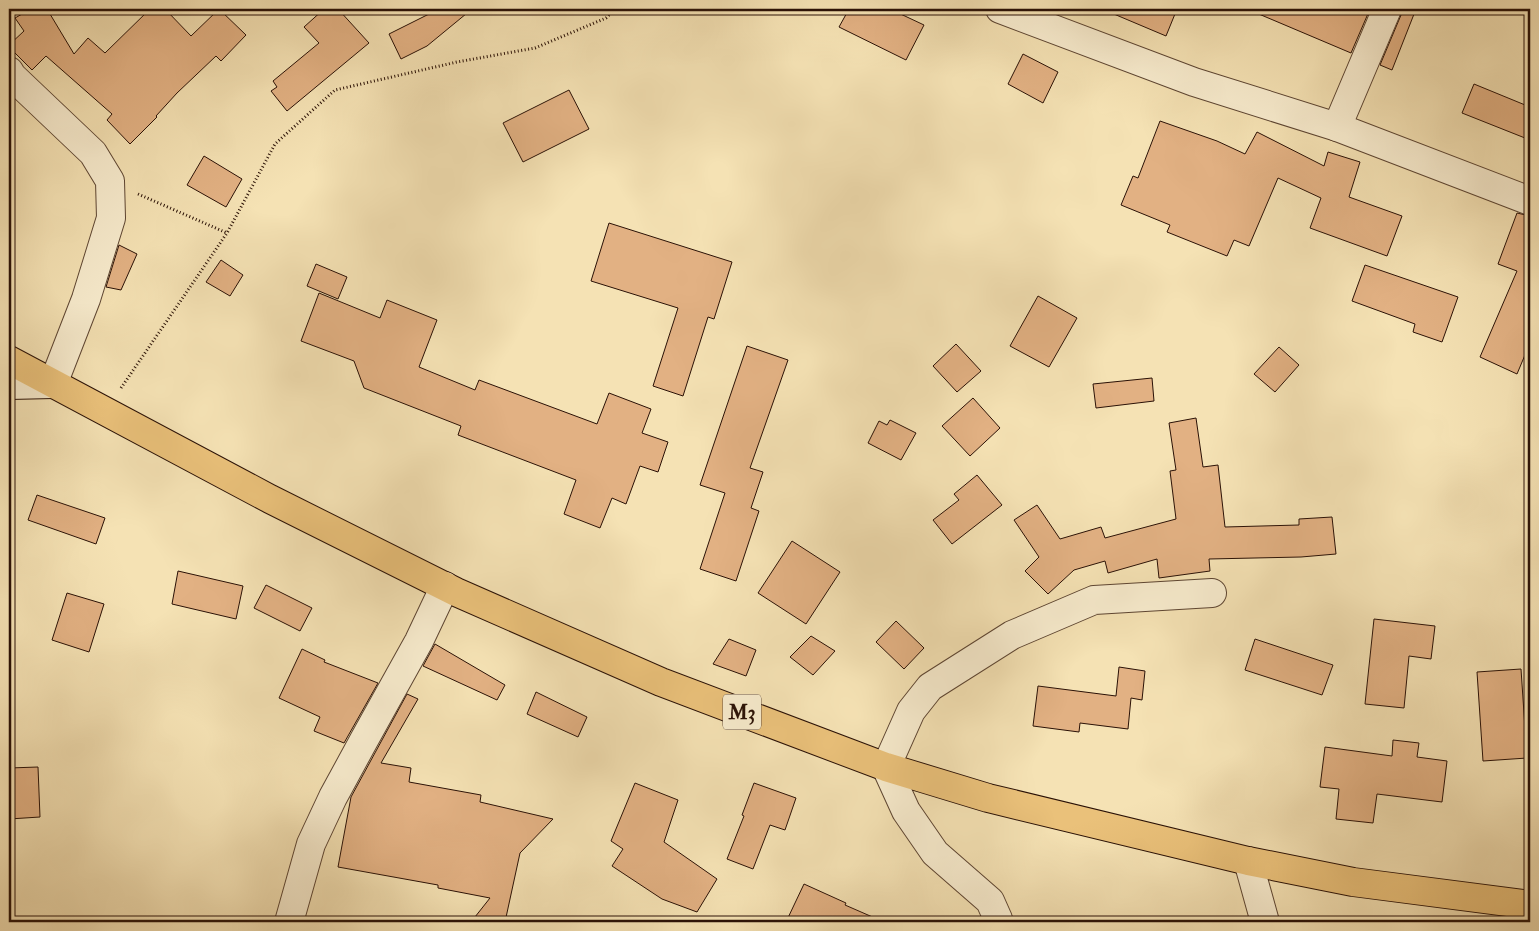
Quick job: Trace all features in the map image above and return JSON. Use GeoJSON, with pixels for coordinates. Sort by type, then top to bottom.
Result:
{"type":"FeatureCollection","features":[{"type":"Feature","properties":{"kind":"highway","name":"M3"},"geometry":{"type":"LineString","coordinates":[[9,360],[270,498],[445,586],[661,682],[886,768],[988,798],[1248,861],[1354,882],[1530,905]]}},
{"type":"Feature","properties":{"kind":"street"},"geometry":{"type":"LineString","coordinates":[[1000,9],[1194,82],[1337,127],[1530,200]]}},
{"type":"Feature","properties":{"kind":"street"},"geometry":{"type":"LineString","coordinates":[[1337,127],[1387,9]]}},
{"type":"Feature","properties":{"kind":"street"},"geometry":{"type":"LineString","coordinates":[[9,71],[93,153],[110,181],[111,218],[86,298],[53,384],[9,385]]}},
{"type":"Feature","properties":{"kind":"street"},"geometry":{"type":"LineString","coordinates":[[288,922],[312,844],[333,798],[419,641],[445,586]]}},
{"type":"Feature","properties":{"kind":"street"},"geometry":{"type":"LineString","coordinates":[[997,922],[998,919],[990,901],[936,853],[906,811],[886,768],[911,711],[930,687],[1012,636],[1094,600],[1212,594]]}},
{"type":"Feature","properties":{"kind":"street"},"geometry":{"type":"LineString","coordinates":[[1248,861],[1265,922]]}},
{"type":"Feature","properties":{"kind":"path"},"geometry":{"type":"LineString","coordinates":[[105,412],[227,233],[275,144],[335,90],[457,62],[534,48],[606,18],[615,9]]}},
{"type":"Feature","properties":{"kind":"path"},"geometry":{"type":"LineString","coordinates":[[110,181],[227,233]]}},
{"type":"Feature","properties":{"kind":"building"},"geometry":{"type":"Polygon","coordinates":[[[31,9],[47,9],[74,54],[88,38],[105,53],[150,9],[165,9],[191,36],[219,9],[246,35],[221,61],[216,56],[177,93],[157,117],[130,144],[107,120],[112,114],[46,56],[32,70],[9,47],[24,31],[15,18],[31,9]]]}},
{"type":"Feature","properties":{"kind":"building"},"geometry":{"type":"Polygon","coordinates":[[[324,9],[338,9],[369,43],[287,111],[271,91],[277,87],[273,81],[319,43],[304,27],[324,9]]]}},
{"type":"Feature","properties":{"kind":"building"},"geometry":{"type":"Polygon","coordinates":[[[439,9],[472,9],[427,46],[401,59],[389,34],[439,9]]]}},
{"type":"Feature","properties":{"kind":"building"},"geometry":{"type":"Polygon","coordinates":[[[849,9],[890,9],[924,25],[906,60],[839,27],[849,9]]]}},
{"type":"Feature","properties":{"kind":"building"},"geometry":{"type":"Polygon","coordinates":[[[1102,9],[1177,9],[1166,36],[1102,9]]]}},
{"type":"Feature","properties":{"kind":"building"},"geometry":{"type":"Polygon","coordinates":[[[1247,9],[1370,9],[1351,53],[1247,9]]]}},
{"type":"Feature","properties":{"kind":"building"},"geometry":{"type":"Polygon","coordinates":[[[1402,9],[1416,9],[1392,70],[1380,65],[1402,9]]]}},
{"type":"Feature","properties":{"kind":"building"},"geometry":{"type":"Polygon","coordinates":[[[1023,54],[1058,72],[1043,103],[1008,84],[1023,54]]]}},
{"type":"Feature","properties":{"kind":"building"},"geometry":{"type":"Polygon","coordinates":[[[1474,84],[1530,107],[1530,140],[1462,113],[1474,84]]]}},
{"type":"Feature","properties":{"kind":"building"},"geometry":{"type":"Polygon","coordinates":[[[569,90],[589,129],[523,162],[503,123],[569,90]]]}},
{"type":"Feature","properties":{"kind":"building"},"geometry":{"type":"Polygon","coordinates":[[[1160,121],[1217,141],[1245,154],[1257,132],[1324,166],[1328,152],[1360,162],[1349,197],[1402,216],[1387,256],[1310,228],[1321,198],[1278,178],[1249,246],[1234,240],[1227,256],[1167,232],[1170,225],[1121,205],[1133,176],[1138,178],[1160,121]]]}},
{"type":"Feature","properties":{"kind":"building"},"geometry":{"type":"Polygon","coordinates":[[[204,156],[242,179],[226,207],[187,185],[204,156]]]}},
{"type":"Feature","properties":{"kind":"building"},"geometry":{"type":"Polygon","coordinates":[[[1517,213],[1530,216],[1530,343],[1517,374],[1480,357],[1517,271],[1498,264],[1517,213]]]}},
{"type":"Feature","properties":{"kind":"building"},"geometry":{"type":"Polygon","coordinates":[[[609,223],[732,262],[714,319],[708,317],[683,396],[653,386],[678,308],[591,281],[609,223]]]}},
{"type":"Feature","properties":{"kind":"building"},"geometry":{"type":"Polygon","coordinates":[[[119,245],[137,254],[121,290],[106,287],[119,245]]]}},
{"type":"Feature","properties":{"kind":"building"},"geometry":{"type":"Polygon","coordinates":[[[221,260],[243,275],[230,296],[206,282],[221,260]]]}},
{"type":"Feature","properties":{"kind":"building"},"geometry":{"type":"Polygon","coordinates":[[[316,264],[347,277],[338,299],[307,286],[316,264]]]}},
{"type":"Feature","properties":{"kind":"building"},"geometry":{"type":"Polygon","coordinates":[[[1365,265],[1458,297],[1442,342],[1413,332],[1415,324],[1352,301],[1365,265]]]}},
{"type":"Feature","properties":{"kind":"building"},"geometry":{"type":"Polygon","coordinates":[[[319,293],[380,318],[387,300],[437,320],[419,367],[475,390],[479,380],[597,424],[609,393],[651,409],[642,433],[668,442],[658,472],[640,466],[626,504],[612,498],[600,528],[564,514],[576,480],[458,435],[461,426],[364,388],[354,361],[301,341],[319,293]]]}},
{"type":"Feature","properties":{"kind":"building"},"geometry":{"type":"Polygon","coordinates":[[[1038,296],[1077,318],[1049,367],[1010,346],[1038,296]]]}},
{"type":"Feature","properties":{"kind":"building"},"geometry":{"type":"Polygon","coordinates":[[[956,344],[981,371],[957,392],[933,366],[956,344]]]}},
{"type":"Feature","properties":{"kind":"building"},"geometry":{"type":"Polygon","coordinates":[[[747,346],[788,360],[750,468],[763,472],[751,508],[759,511],[736,581],[700,569],[725,493],[700,485],[747,346]]]}},
{"type":"Feature","properties":{"kind":"building"},"geometry":{"type":"Polygon","coordinates":[[[1279,347],[1299,365],[1275,392],[1254,374],[1279,347]]]}},
{"type":"Feature","properties":{"kind":"building"},"geometry":{"type":"Polygon","coordinates":[[[1152,378],[1154,401],[1096,408],[1093,384],[1152,378]]]}},
{"type":"Feature","properties":{"kind":"building"},"geometry":{"type":"Polygon","coordinates":[[[973,398],[1000,428],[970,456],[942,426],[973,398]]]}},
{"type":"Feature","properties":{"kind":"building"},"geometry":{"type":"Polygon","coordinates":[[[1196,418],[1203,467],[1218,465],[1225,527],[1299,525],[1299,519],[1332,517],[1336,554],[1301,557],[1209,559],[1210,571],[1159,578],[1157,559],[1108,573],[1105,561],[1074,570],[1048,594],[1025,571],[1039,557],[1014,520],[1037,505],[1060,539],[1101,527],[1105,538],[1176,519],[1170,471],[1176,470],[1169,423],[1196,418]]]}},
{"type":"Feature","properties":{"kind":"building"},"geometry":{"type":"Polygon","coordinates":[[[890,420],[916,433],[901,460],[868,443],[879,421],[887,425],[890,420]]]}},
{"type":"Feature","properties":{"kind":"building"},"geometry":{"type":"Polygon","coordinates":[[[977,475],[1002,505],[952,544],[933,520],[959,500],[954,494],[977,475]]]}},
{"type":"Feature","properties":{"kind":"building"},"geometry":{"type":"Polygon","coordinates":[[[37,495],[105,518],[96,544],[28,520],[37,495]]]}},
{"type":"Feature","properties":{"kind":"building"},"geometry":{"type":"Polygon","coordinates":[[[792,541],[840,572],[806,624],[758,593],[792,541]]]}},
{"type":"Feature","properties":{"kind":"building"},"geometry":{"type":"Polygon","coordinates":[[[178,571],[243,586],[236,619],[172,604],[178,571]]]}},
{"type":"Feature","properties":{"kind":"building"},"geometry":{"type":"Polygon","coordinates":[[[266,585],[312,608],[300,631],[254,608],[266,585]]]}},
{"type":"Feature","properties":{"kind":"building"},"geometry":{"type":"Polygon","coordinates":[[[67,593],[104,604],[89,652],[52,640],[67,593]]]}},
{"type":"Feature","properties":{"kind":"building"},"geometry":{"type":"Polygon","coordinates":[[[1374,619],[1435,626],[1431,659],[1409,656],[1404,708],[1365,704],[1374,619]]]}},
{"type":"Feature","properties":{"kind":"building"},"geometry":{"type":"Polygon","coordinates":[[[896,621],[924,648],[904,669],[876,642],[896,621]]]}},
{"type":"Feature","properties":{"kind":"building"},"geometry":{"type":"Polygon","coordinates":[[[811,636],[835,651],[813,675],[790,657],[811,636]]]}},
{"type":"Feature","properties":{"kind":"building"},"geometry":{"type":"Polygon","coordinates":[[[729,639],[756,650],[746,676],[713,664],[729,639]]]}},
{"type":"Feature","properties":{"kind":"building"},"geometry":{"type":"Polygon","coordinates":[[[1255,639],[1333,665],[1322,695],[1245,670],[1255,639]]]}},
{"type":"Feature","properties":{"kind":"building"},"geometry":{"type":"Polygon","coordinates":[[[435,644],[505,685],[497,700],[423,666],[435,644]]]}},
{"type":"Feature","properties":{"kind":"building"},"geometry":{"type":"Polygon","coordinates":[[[302,649],[325,660],[324,662],[378,683],[344,743],[314,731],[320,717],[279,698],[302,649]]]}},
{"type":"Feature","properties":{"kind":"building"},"geometry":{"type":"Polygon","coordinates":[[[1119,667],[1145,671],[1142,700],[1131,698],[1128,729],[1080,723],[1079,732],[1033,726],[1038,686],[1116,696],[1119,667]]]}},
{"type":"Feature","properties":{"kind":"building"},"geometry":{"type":"Polygon","coordinates":[[[1521,669],[1527,758],[1483,761],[1477,672],[1521,669]]]}},
{"type":"Feature","properties":{"kind":"building"},"geometry":{"type":"Polygon","coordinates":[[[536,692],[587,717],[578,737],[527,714],[536,692]]]}},
{"type":"Feature","properties":{"kind":"building"},"geometry":{"type":"Polygon","coordinates":[[[407,694],[418,699],[381,763],[411,768],[409,782],[481,795],[480,802],[553,819],[520,853],[505,922],[471,922],[490,898],[438,888],[438,885],[338,867],[351,797],[407,694]]]}},
{"type":"Feature","properties":{"kind":"building"},"geometry":{"type":"Polygon","coordinates":[[[1393,740],[1419,743],[1417,757],[1447,761],[1442,802],[1377,794],[1373,823],[1336,819],[1339,789],[1320,787],[1325,747],[1392,756],[1393,740]]]}},
{"type":"Feature","properties":{"kind":"building"},"geometry":{"type":"Polygon","coordinates":[[[38,767],[40,817],[9,819],[9,768],[38,767]]]}},
{"type":"Feature","properties":{"kind":"building"},"geometry":{"type":"Polygon","coordinates":[[[635,783],[678,800],[664,842],[717,879],[697,912],[662,899],[612,866],[623,849],[611,841],[635,783]]]}},
{"type":"Feature","properties":{"kind":"building"},"geometry":{"type":"Polygon","coordinates":[[[754,783],[796,798],[785,830],[770,825],[753,869],[727,859],[744,816],[742,815],[754,783]]]}},
{"type":"Feature","properties":{"kind":"building"},"geometry":{"type":"Polygon","coordinates":[[[804,884],[846,903],[845,905],[884,922],[786,922],[804,884]]]}}]}
